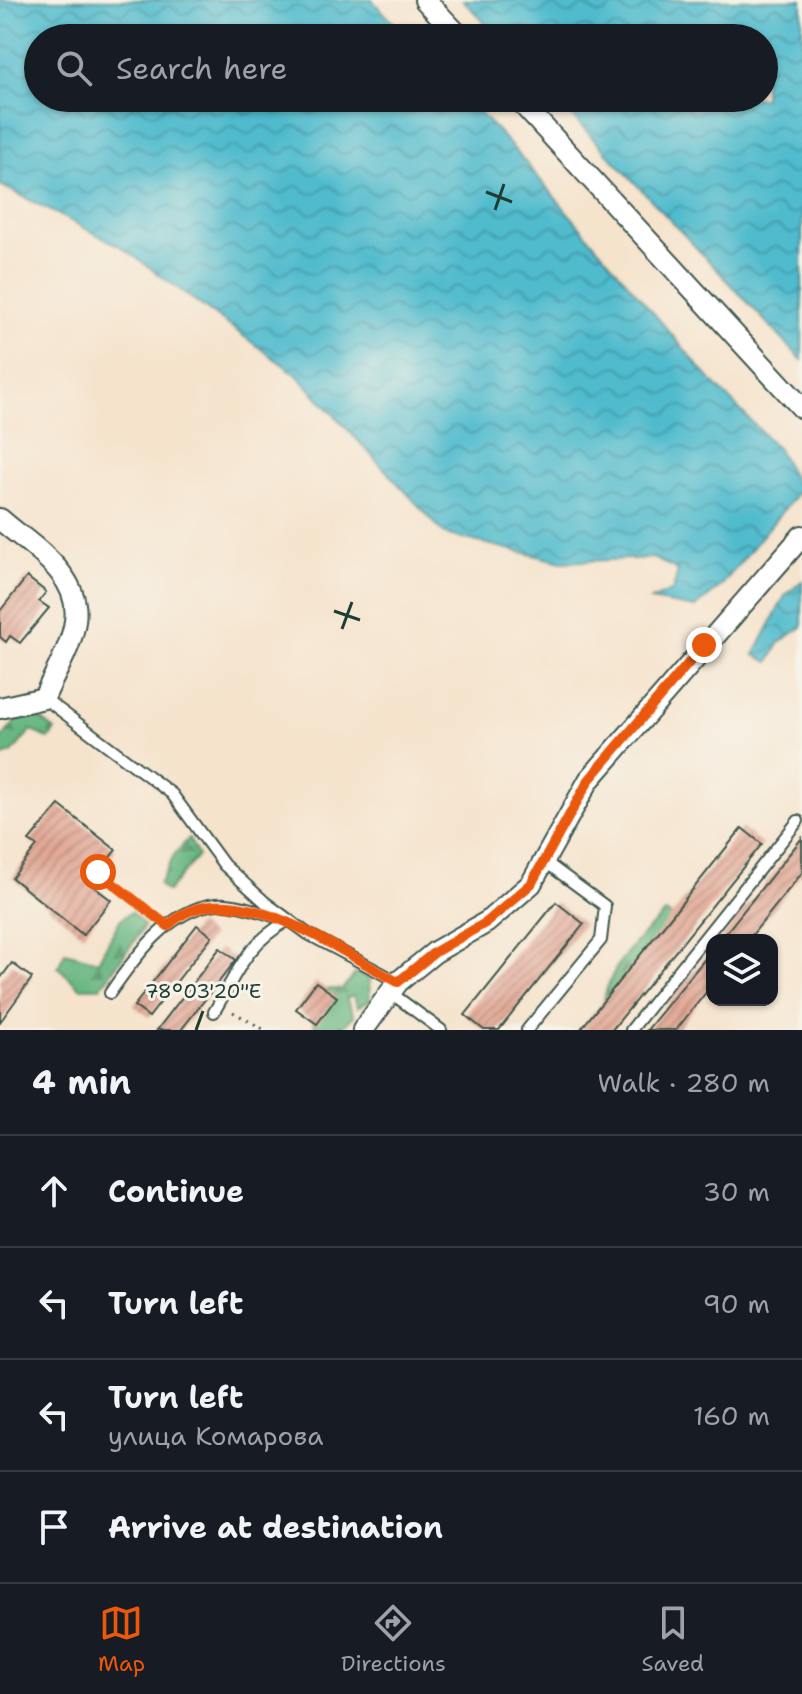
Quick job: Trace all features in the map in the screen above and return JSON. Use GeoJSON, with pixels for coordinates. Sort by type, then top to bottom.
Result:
{"type":"FeatureCollection","features":[{"type":"Feature","properties":{"kind":"street"},"geometry":{"type":"LineString","coordinates":[[425,0],[448,24]]}},
{"type":"Feature","properties":{"kind":"street"},"geometry":{"type":"LineString","coordinates":[[530,112],[802,408]]}},
{"type":"Feature","properties":{"kind":"street"},"geometry":{"type":"LineString","coordinates":[[0,519],[58,568],[74,596],[76,622],[44,698],[0,708]]}},
{"type":"Feature","properties":{"kind":"street"},"geometry":{"type":"LineString","coordinates":[[363,1030],[394,988],[435,952],[487,922],[531,884],[589,780],[802,536]]}},
{"type":"Feature","properties":{"kind":"lane"},"geometry":{"type":"LineString","coordinates":[[44,698],[172,794],[224,865],[289,920],[394,988],[441,1030]]}},
{"type":"Feature","properties":{"kind":"lane"},"geometry":{"type":"LineString","coordinates":[[631,1030],[798,821]]}},
{"type":"Feature","properties":{"kind":"lane"},"geometry":{"type":"LineString","coordinates":[[527,1030],[601,940],[604,917],[605,906],[544,861]]}},
{"type":"Feature","properties":{"kind":"lane"},"geometry":{"type":"LineString","coordinates":[[110,993],[127,969],[181,912],[219,903],[289,920]]}},
{"type":"Feature","properties":{"kind":"lane"},"geometry":{"type":"LineString","coordinates":[[216,1008],[246,956],[263,934],[289,920]]}},
{"type":"Feature","properties":{"kind":"path"},"geometry":{"type":"LineString","coordinates":[[98,872],[168,926]]}},
{"type":"Feature","properties":{"kind":"path"},"geometry":{"type":"LineString","coordinates":[[216,1008],[265,1030]]}},
{"type":"Feature","properties":{"kind":"green space"},"geometry":{"type":"Polygon","coordinates":[[[27,708],[55,730],[49,739],[31,730],[12,753],[0,757],[0,740],[27,708]]]}},
{"type":"Feature","properties":{"kind":"green space"},"geometry":{"type":"Polygon","coordinates":[[[189,838],[198,856],[167,892],[159,885],[174,855],[189,838]]]}},
{"type":"Feature","properties":{"kind":"green space"},"geometry":{"type":"Polygon","coordinates":[[[131,912],[145,926],[100,988],[80,988],[58,967],[65,952],[98,961],[120,920],[131,912]]]}},
{"type":"Feature","properties":{"kind":"green space"},"geometry":{"type":"Polygon","coordinates":[[[665,913],[677,919],[603,1007],[605,993],[617,967],[634,944],[665,913]]]}},
{"type":"Feature","properties":{"kind":"green space"},"geometry":{"type":"Polygon","coordinates":[[[356,973],[369,978],[370,1000],[357,1007],[354,995],[346,998],[354,1016],[339,1030],[316,1029],[311,1011],[327,989],[342,989],[356,973]]]}},
{"type":"Feature","properties":{"kind":"water"},"geometry":{"type":"Polygon","coordinates":[[[0,0],[372,0],[395,24],[24,24],[24,112],[479,112],[707,376],[778,449],[800,490],[721,586],[695,608],[651,600],[673,590],[678,570],[653,558],[562,562],[445,534],[297,375],[120,246],[0,185],[0,0]]]}},
{"type":"Feature","properties":{"kind":"water"},"geometry":{"type":"Polygon","coordinates":[[[463,0],[802,0],[802,360],[568,112],[778,112],[778,24],[486,24],[463,0]]]}},
{"type":"Feature","properties":{"kind":"water"},"geometry":{"type":"Polygon","coordinates":[[[802,581],[802,627],[780,642],[769,662],[754,655],[785,596],[802,581]]]}},
{"type":"Feature","properties":{"kind":"building"},"geometry":{"type":"Polygon","coordinates":[[[27,577],[46,592],[39,601],[49,608],[20,643],[10,636],[6,642],[0,637],[0,611],[27,577]]]}},
{"type":"Feature","properties":{"kind":"building"},"geometry":{"type":"Polygon","coordinates":[[[59,805],[116,850],[89,883],[111,900],[83,935],[12,878],[37,846],[29,841],[59,805]]]}},
{"type":"Feature","properties":{"kind":"building"},"geometry":{"type":"Polygon","coordinates":[[[742,828],[762,844],[612,1030],[580,1030],[742,828]]]}},
{"type":"Feature","properties":{"kind":"building"},"geometry":{"type":"Polygon","coordinates":[[[802,838],[802,873],[753,934],[725,934],[802,838]]]}},
{"type":"Feature","properties":{"kind":"building"},"geometry":{"type":"Polygon","coordinates":[[[556,902],[584,924],[499,1030],[484,1030],[465,1015],[556,902]]]}},
{"type":"Feature","properties":{"kind":"building"},"geometry":{"type":"Polygon","coordinates":[[[197,925],[212,936],[149,1017],[134,1006],[197,925]]]}},
{"type":"Feature","properties":{"kind":"building"},"geometry":{"type":"Polygon","coordinates":[[[220,948],[236,960],[181,1030],[157,1030],[220,948]]]}},
{"type":"Feature","properties":{"kind":"building"},"geometry":{"type":"Polygon","coordinates":[[[706,957],[706,992],[676,1030],[647,1030],[706,957]]]}},
{"type":"Feature","properties":{"kind":"building"},"geometry":{"type":"Polygon","coordinates":[[[12,963],[32,978],[0,1022],[0,979],[12,963]]]}},
{"type":"Feature","properties":{"kind":"building"},"geometry":{"type":"Polygon","coordinates":[[[316,982],[337,997],[317,1024],[296,1009],[316,982]]]}},
{"type":"Feature","properties":{"kind":"route"},"geometry":{"type":"LineString","coordinates":[[98,872],[168,926],[181,912],[219,903],[289,920],[308,934],[398,982],[435,952],[487,922],[531,884],[589,780],[704,645]]}}]}
